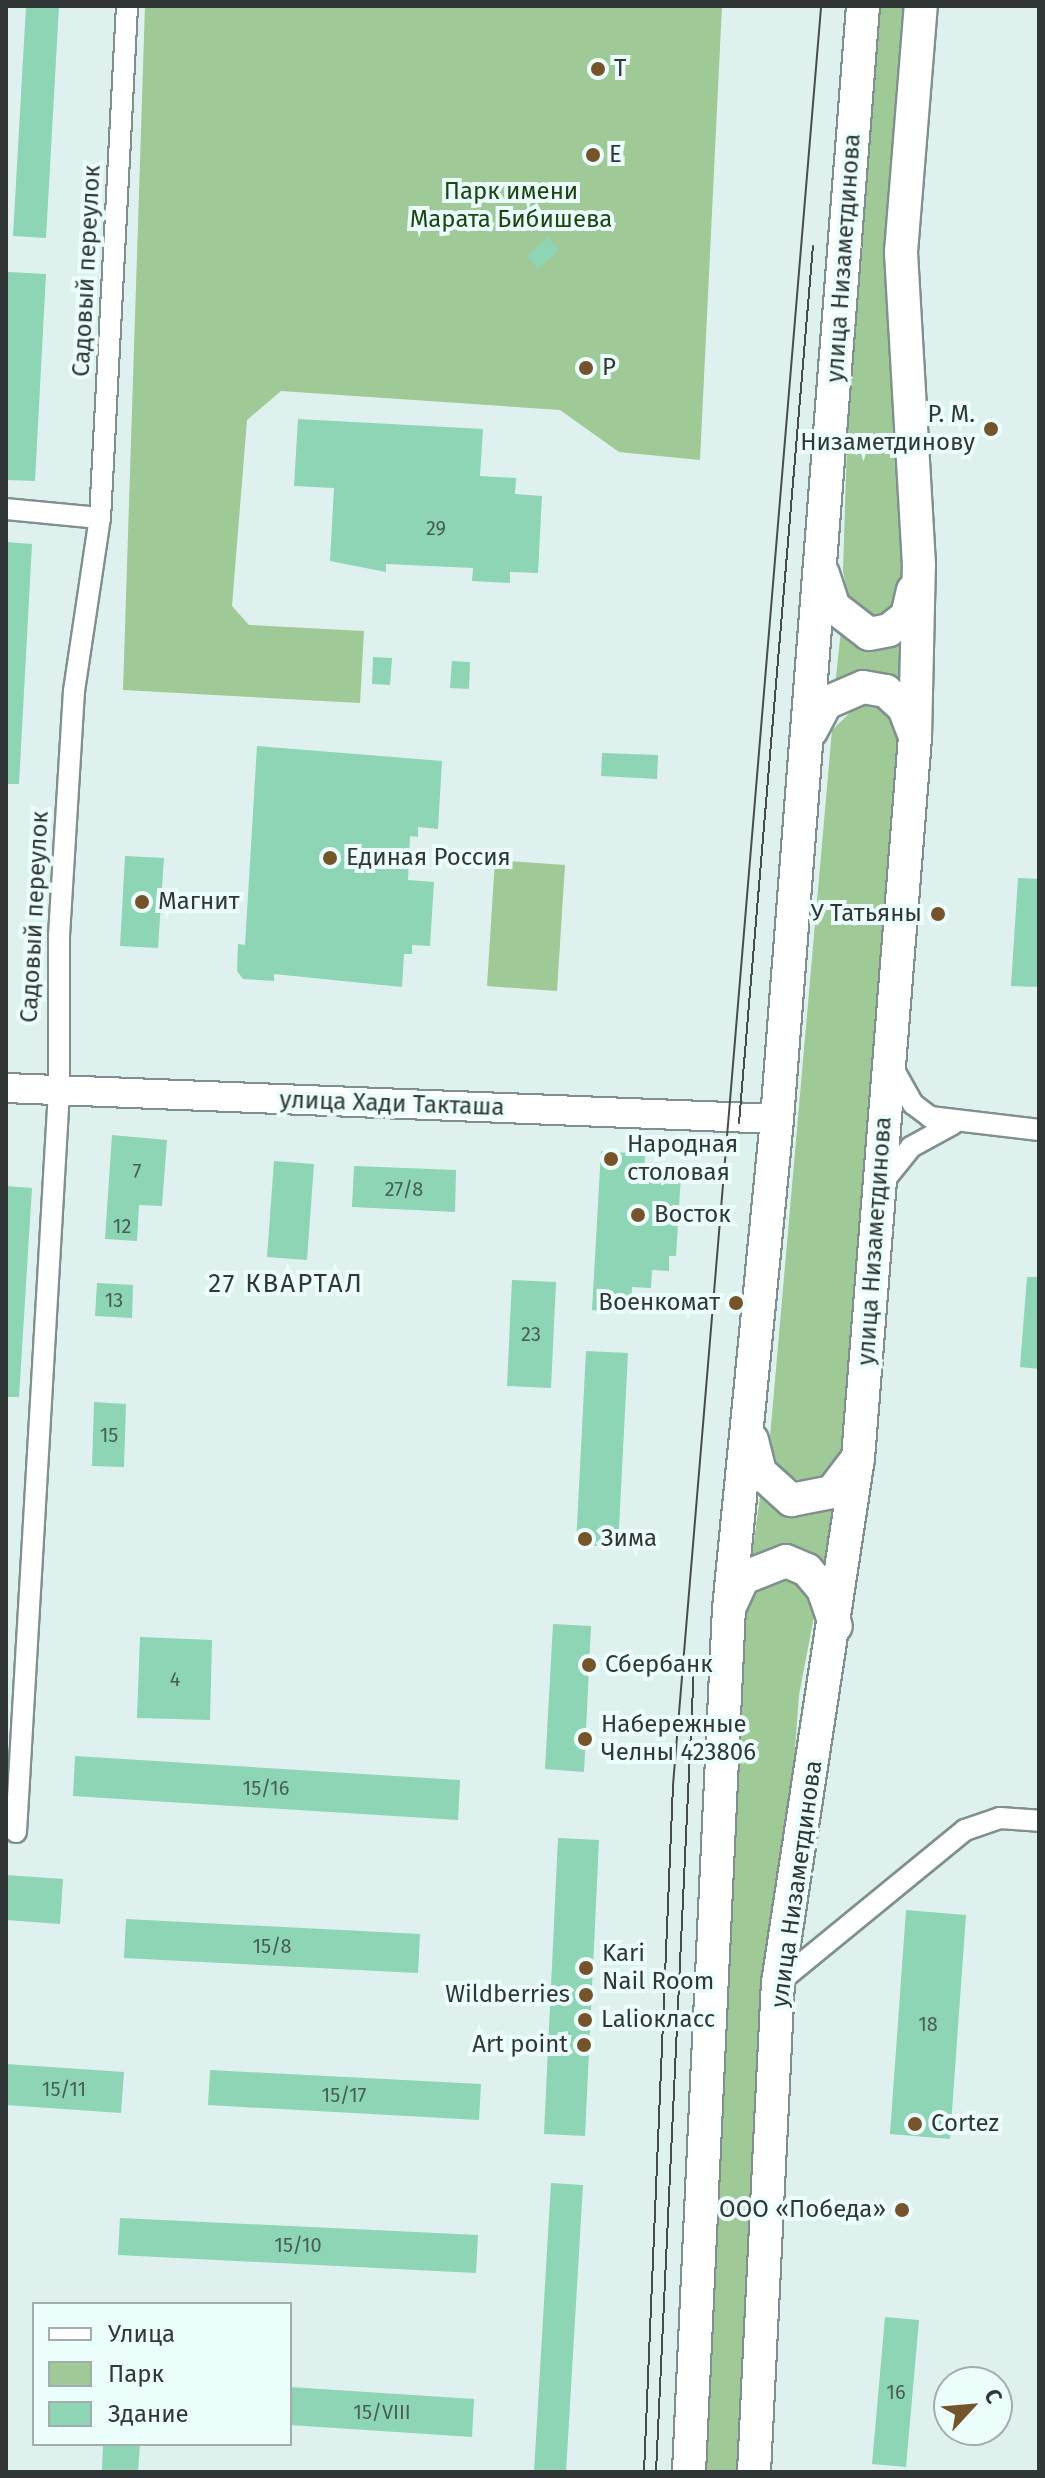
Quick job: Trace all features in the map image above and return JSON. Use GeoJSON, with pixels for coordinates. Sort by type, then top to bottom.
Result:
{"type":"FeatureCollection","features":[{"type":"Feature","properties":{"kind":"main road","name":"улица Низаметдинова"},"geometry":{"type":"LineString","coordinates":[[689,2472],[729,1609],[751,1433],[863,6]]}},
{"type":"Feature","properties":{"kind":"main road","name":"улица Низаметдинова"},"geometry":{"type":"LineString","coordinates":[[754,2472],[778,1983],[837,1629],[858,1458],[915,737],[919,565],[901,252],[921,6]]}},
{"type":"Feature","properties":{"kind":"main road"},"geometry":{"type":"LineString","coordinates":[[821,567],[834,607],[869,634],[889,630],[907,616],[919,565]]}},
{"type":"Feature","properties":{"kind":"main road"},"geometry":{"type":"LineString","coordinates":[[808,736],[826,703],[863,687],[886,691],[904,708],[915,737]]}},
{"type":"Feature","properties":{"kind":"main road","name":"улица Хади Такташа"},"geometry":{"type":"LineString","coordinates":[[6,1088],[777,1119]]}},
{"type":"Feature","properties":{"kind":"main road"},"geometry":{"type":"LineString","coordinates":[[751,1433],[760,1472],[791,1500],[832,1492],[858,1458]]}},
{"type":"Feature","properties":{"kind":"main road"},"geometry":{"type":"LineString","coordinates":[[729,1609],[743,1578],[786,1561],[807,1570],[823,1589],[837,1629]]}},
{"type":"Feature","properties":{"kind":"street","name":"Садовый переулок"},"geometry":{"type":"LineString","coordinates":[[16,1832],[59,1091],[54,1032],[74,691],[100,518],[127,6]]}},
{"type":"Feature","properties":{"kind":"street"},"geometry":{"type":"LineString","coordinates":[[6,509],[100,518]]}},
{"type":"Feature","properties":{"kind":"street"},"geometry":{"type":"LineString","coordinates":[[889,1062],[913,1104],[953,1124],[1039,1130]]}},
{"type":"Feature","properties":{"kind":"street"},"geometry":{"type":"LineString","coordinates":[[879,1188],[911,1147],[953,1124]]}},
{"type":"Feature","properties":{"kind":"street"},"geometry":{"type":"LineString","coordinates":[[778,1983],[965,1830],[1000,1818],[1039,1821]]}},
{"type":"Feature","properties":{"kind":"green space","name":"Парк имени Марата Бибишева"},"geometry":{"type":"Polygon","coordinates":[[[145,6],[722,6],[700,460],[619,452],[560,410],[281,391],[247,420],[232,606],[249,625],[364,631],[360,703],[123,690],[145,6]]]}},
{"type":"Feature","properties":{"kind":"green space"},"geometry":{"type":"Polygon","coordinates":[[[880,6],[907,6],[909,583],[893,615],[874,618],[849,602],[843,571],[849,383],[880,6]]]}},
{"type":"Feature","properties":{"kind":"green space"},"geometry":{"type":"Polygon","coordinates":[[[841,630],[887,645],[909,636],[909,689],[835,686],[841,630]]]}},
{"type":"Feature","properties":{"kind":"green space"},"geometry":{"type":"Polygon","coordinates":[[[860,703],[878,703],[902,725],[843,1457],[828,1477],[805,1484],[776,1468],[770,1437],[832,730],[860,703]]]}},
{"type":"Feature","properties":{"kind":"green space"},"geometry":{"type":"Polygon","coordinates":[[[495,860],[565,865],[557,991],[487,986],[495,860]]]}},
{"type":"Feature","properties":{"kind":"green space"},"geometry":{"type":"Polygon","coordinates":[[[761,1490],[836,1503],[825,1562],[793,1546],[752,1555],[761,1490]]]}},
{"type":"Feature","properties":{"kind":"green space"},"geometry":{"type":"Polygon","coordinates":[[[796,1577],[816,1606],[799,1695],[741,2472],[702,2472],[744,1626],[749,1590],[761,1581],[796,1577]]]}},
{"type":"Feature","properties":{"kind":"building"},"geometry":{"type":"Polygon","coordinates":[[[26,6],[59,6],[46,238],[13,236],[26,6]]]}},
{"type":"Feature","properties":{"kind":"building"},"geometry":{"type":"Polygon","coordinates":[[[548,237],[559,250],[538,269],[527,256],[548,237]]]}},
{"type":"Feature","properties":{"kind":"building"},"geometry":{"type":"Polygon","coordinates":[[[8,272],[46,274],[35,481],[6,480],[8,272]]]}},
{"type":"Feature","properties":{"kind":"building"},"geometry":{"type":"Polygon","coordinates":[[[298,419],[483,429],[480,476],[516,478],[515,494],[542,496],[538,573],[510,572],[510,583],[472,581],[473,568],[386,564],[386,572],[330,561],[334,488],[294,486],[298,419]]]}},
{"type":"Feature","properties":{"kind":"building"},"geometry":{"type":"Polygon","coordinates":[[[6,542],[32,544],[19,784],[6,784],[6,542]]]}},
{"type":"Feature","properties":{"kind":"building"},"geometry":{"type":"Polygon","coordinates":[[[373,657],[392,658],[390,685],[372,684],[373,657]]]}},
{"type":"Feature","properties":{"kind":"building"},"geometry":{"type":"Polygon","coordinates":[[[452,661],[470,662],[469,689],[450,688],[452,661]]]}},
{"type":"Feature","properties":{"kind":"building","name":"Единая Россия"},"geometry":{"type":"Polygon","coordinates":[[[257,746],[442,761],[438,829],[418,827],[418,837],[410,836],[408,880],[434,882],[430,946],[412,945],[412,954],[404,954],[402,987],[274,974],[274,981],[243,979],[237,971],[238,944],[245,945],[257,746]]]}},
{"type":"Feature","properties":{"kind":"building"},"geometry":{"type":"Polygon","coordinates":[[[602,753],[658,755],[657,779],[601,776],[602,753]]]}},
{"type":"Feature","properties":{"kind":"building"},"geometry":{"type":"Polygon","coordinates":[[[125,856],[164,858],[158,948],[120,946],[125,856]]]}},
{"type":"Feature","properties":{"kind":"building"},"geometry":{"type":"Polygon","coordinates":[[[1018,878],[1039,879],[1039,987],[1011,986],[1018,878]]]}},
{"type":"Feature","properties":{"kind":"building"},"geometry":{"type":"Polygon","coordinates":[[[112,1135],[167,1140],[162,1206],[139,1205],[137,1241],[105,1239],[112,1135]]]}},
{"type":"Feature","properties":{"kind":"building","name":"Восток"},"geometry":{"type":"Polygon","coordinates":[[[601,1151],[645,1154],[644,1173],[681,1175],[676,1256],[669,1256],[669,1271],[652,1270],[651,1288],[632,1287],[631,1307],[620,1312],[592,1310],[601,1151]]]}},
{"type":"Feature","properties":{"kind":"building"},"geometry":{"type":"Polygon","coordinates":[[[274,1161],[314,1164],[307,1260],[267,1257],[274,1161]]]}},
{"type":"Feature","properties":{"kind":"building"},"geometry":{"type":"Polygon","coordinates":[[[354,1166],[456,1170],[455,1212],[352,1207],[354,1166]]]}},
{"type":"Feature","properties":{"kind":"building"},"geometry":{"type":"Polygon","coordinates":[[[6,1186],[32,1188],[19,1397],[6,1397],[6,1186]]]}},
{"type":"Feature","properties":{"kind":"building"},"geometry":{"type":"Polygon","coordinates":[[[1027,1277],[1039,1277],[1039,1369],[1020,1367],[1027,1277]]]}},
{"type":"Feature","properties":{"kind":"building"},"geometry":{"type":"Polygon","coordinates":[[[512,1280],[556,1282],[551,1388],[507,1386],[512,1280]]]}},
{"type":"Feature","properties":{"kind":"building"},"geometry":{"type":"Polygon","coordinates":[[[97,1283],[133,1285],[132,1318],[95,1316],[97,1283]]]}},
{"type":"Feature","properties":{"kind":"building"},"geometry":{"type":"Polygon","coordinates":[[[586,1351],[628,1353],[618,1547],[576,1545],[586,1351]]]}},
{"type":"Feature","properties":{"kind":"building"},"geometry":{"type":"Polygon","coordinates":[[[94,1402],[126,1404],[124,1467],[92,1466],[94,1402]]]}},
{"type":"Feature","properties":{"kind":"building"},"geometry":{"type":"Polygon","coordinates":[[[553,1624],[591,1626],[584,1772],[545,1769],[553,1624]]]}},
{"type":"Feature","properties":{"kind":"building"},"geometry":{"type":"Polygon","coordinates":[[[140,1637],[212,1640],[210,1720],[137,1718],[140,1637]]]}},
{"type":"Feature","properties":{"kind":"building"},"geometry":{"type":"Polygon","coordinates":[[[75,1756],[460,1780],[458,1820],[73,1796],[75,1756]]]}},
{"type":"Feature","properties":{"kind":"building"},"geometry":{"type":"Polygon","coordinates":[[[558,1838],[599,1840],[585,2136],[544,2134],[558,1838]]]}},
{"type":"Feature","properties":{"kind":"building"},"geometry":{"type":"Polygon","coordinates":[[[6,1875],[63,1879],[60,1924],[6,1920],[6,1875]]]}},
{"type":"Feature","properties":{"kind":"building"},"geometry":{"type":"Polygon","coordinates":[[[906,1910],[966,1915],[950,2139],[890,2134],[906,1910]]]}},
{"type":"Feature","properties":{"kind":"building"},"geometry":{"type":"Polygon","coordinates":[[[126,1919],[420,1934],[418,1973],[124,1958],[126,1919]]]}},
{"type":"Feature","properties":{"kind":"building"},"geometry":{"type":"Polygon","coordinates":[[[6,2064],[124,2072],[121,2113],[6,2105],[6,2064]]]}},
{"type":"Feature","properties":{"kind":"building"},"geometry":{"type":"Polygon","coordinates":[[[210,2070],[481,2084],[479,2120],[208,2105],[210,2070]]]}},
{"type":"Feature","properties":{"kind":"building"},"geometry":{"type":"Polygon","coordinates":[[[551,2183],[583,2185],[566,2472],[534,2472],[551,2183]]]}},
{"type":"Feature","properties":{"kind":"building"},"geometry":{"type":"Polygon","coordinates":[[[120,2218],[478,2235],[476,2273],[118,2255],[120,2218]]]}},
{"type":"Feature","properties":{"kind":"building"},"geometry":{"type":"Polygon","coordinates":[[[885,2317],[919,2320],[906,2467],[872,2464],[885,2317]]]}},
{"type":"Feature","properties":{"kind":"building"},"geometry":{"type":"Polygon","coordinates":[[[292,2387],[474,2399],[472,2437],[292,2425],[292,2387]]]}},
{"type":"Feature","properties":{"kind":"building"},"geometry":{"type":"Polygon","coordinates":[[[103,2446],[140,2446],[138,2472],[102,2472],[103,2446]]]}},
{"type":"Feature","properties":{"kind":"tram line"},"geometry":{"type":"LineString","coordinates":[[644,2472],[673,1785],[821,6]]}},
{"type":"Feature","properties":{"kind":"tram line"},"geometry":{"type":"LineString","coordinates":[[739,1123],[813,246]]}},
{"type":"Feature","properties":{"kind":"tram line"},"geometry":{"type":"LineString","coordinates":[[656,2472],[694,1665]]}},
{"type":"Feature","properties":{"kind":"place","name":"Т"},"geometry":{"type":"Point","coordinates":[598,69]}},
{"type":"Feature","properties":{"kind":"place","name":"Е"},"geometry":{"type":"Point","coordinates":[593,155]}},
{"type":"Feature","properties":{"kind":"place","name":"Р"},"geometry":{"type":"Point","coordinates":[586,368]}},
{"type":"Feature","properties":{"kind":"place","name":"Р. М. Низаметдинову"},"geometry":{"type":"Point","coordinates":[991,429]}},
{"type":"Feature","properties":{"kind":"place","name":"Единая Россия"},"geometry":{"type":"Point","coordinates":[330,858]}},
{"type":"Feature","properties":{"kind":"place","name":"Магнит"},"geometry":{"type":"Point","coordinates":[142,902]}},
{"type":"Feature","properties":{"kind":"place","name":"У Татьяны"},"geometry":{"type":"Point","coordinates":[938,914]}},
{"type":"Feature","properties":{"kind":"place","name":"Народная столовая"},"geometry":{"type":"Point","coordinates":[611,1159]}},
{"type":"Feature","properties":{"kind":"place","name":"Восток"},"geometry":{"type":"Point","coordinates":[638,1215]}},
{"type":"Feature","properties":{"kind":"place","name":"Военкомат"},"geometry":{"type":"Point","coordinates":[736,1303]}},
{"type":"Feature","properties":{"kind":"place","name":"Зима"},"geometry":{"type":"Point","coordinates":[585,1539]}},
{"type":"Feature","properties":{"kind":"place","name":"Сбербанк"},"geometry":{"type":"Point","coordinates":[589,1665]}},
{"type":"Feature","properties":{"kind":"place","name":"Набережные Челны 423806"},"geometry":{"type":"Point","coordinates":[585,1739]}},
{"type":"Feature","properties":{"kind":"place","name":"Kari Nail Room"},"geometry":{"type":"Point","coordinates":[586,1968]}},
{"type":"Feature","properties":{"kind":"place","name":"Wildberries"},"geometry":{"type":"Point","coordinates":[586,1995]}},
{"type":"Feature","properties":{"kind":"place","name":"Lalioкласс"},"geometry":{"type":"Point","coordinates":[585,2020]}},
{"type":"Feature","properties":{"kind":"place","name":"Art point"},"geometry":{"type":"Point","coordinates":[584,2045]}},
{"type":"Feature","properties":{"kind":"place","name":"Cortez"},"geometry":{"type":"Point","coordinates":[915,2124]}},
{"type":"Feature","properties":{"kind":"place","name":"ООО «Победа»"},"geometry":{"type":"Point","coordinates":[902,2210]}},
{"type":"Feature","properties":{"kind":"district","name":"27 КВАРТАЛ"},"geometry":{"type":"Point","coordinates":[286,1284]}}]}
